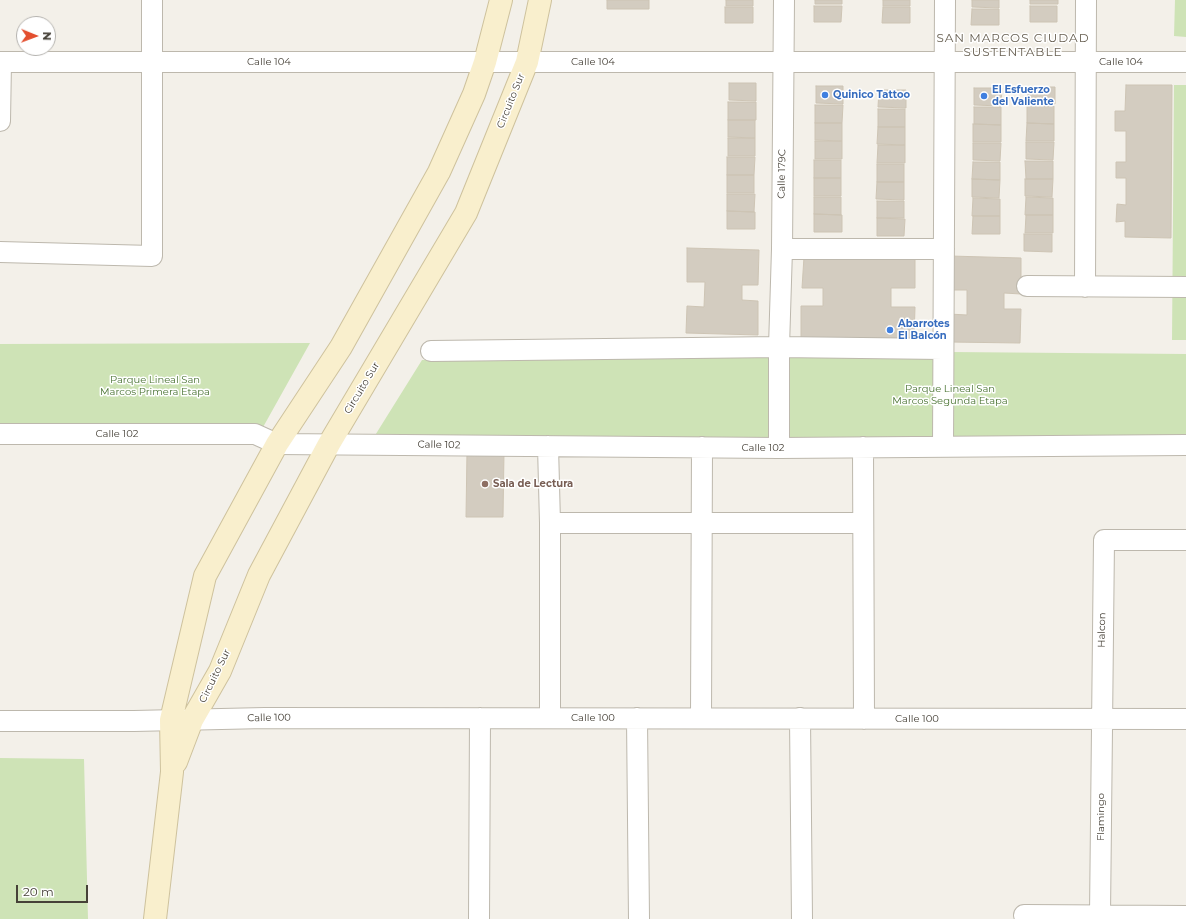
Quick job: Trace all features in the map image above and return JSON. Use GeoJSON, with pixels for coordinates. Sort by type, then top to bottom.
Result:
{"type":"FeatureCollection","features":[{"type":"Feature","properties":{"kind":"street"},"geometry":{"type":"LineString","coordinates":[[0,252],[152,256],[152,0]]}},
{"type":"Feature","properties":{"kind":"street"},"geometry":{"type":"LineString","coordinates":[[155,919],[172,772],[182,720],[204,576],[277,444],[341,347],[439,172],[474,94],[485,62],[501,0]]}},
{"type":"Feature","properties":{"kind":"street","name":"Circuito Sur"},"geometry":{"type":"LineString","coordinates":[[182,720],[220,671],[259,575],[329,444],[466,213],[527,62],[540,0]]}},
{"type":"Feature","properties":{"kind":"street","name":"Calle 179C"},"geometry":{"type":"LineString","coordinates":[[779,448],[784,0]]}},
{"type":"Feature","properties":{"kind":"street"},"geometry":{"type":"LineString","coordinates":[[943,447],[945,0]]}},
{"type":"Feature","properties":{"kind":"street"},"geometry":{"type":"LineString","coordinates":[[1085,286],[1086,0]]}},
{"type":"Feature","properties":{"kind":"street"},"geometry":{"type":"LineString","coordinates":[[0,62],[0,121]]}},
{"type":"Feature","properties":{"kind":"street","name":"Calle 104"},"geometry":{"type":"LineString","coordinates":[[0,62],[1186,62]]}},
{"type":"Feature","properties":{"kind":"street"},"geometry":{"type":"LineString","coordinates":[[782,249],[944,249]]}},
{"type":"Feature","properties":{"kind":"street"},"geometry":{"type":"LineString","coordinates":[[1027,286],[1186,287]]}},
{"type":"Feature","properties":{"kind":"street"},"geometry":{"type":"LineString","coordinates":[[431,351],[779,347],[943,349]]}},
{"type":"Feature","properties":{"kind":"street","name":"Calle 102"},"geometry":{"type":"LineString","coordinates":[[0,434],[255,434],[277,444],[779,448],[1186,445]]}},
{"type":"Feature","properties":{"kind":"street"},"geometry":{"type":"LineString","coordinates":[[548,446],[550,523],[550,718]]}},
{"type":"Feature","properties":{"kind":"street"},"geometry":{"type":"LineString","coordinates":[[701,718],[702,447]]}},
{"type":"Feature","properties":{"kind":"street"},"geometry":{"type":"LineString","coordinates":[[864,719],[863,523],[871,447]]}},
{"type":"Feature","properties":{"kind":"street"},"geometry":{"type":"LineString","coordinates":[[550,523],[863,523]]}},
{"type":"Feature","properties":{"kind":"street","name":"Halcon"},"geometry":{"type":"LineString","coordinates":[[1101,719],[1104,540],[1186,540]]}},
{"type":"Feature","properties":{"kind":"street","name":"Calle 100"},"geometry":{"type":"LineString","coordinates":[[0,721],[265,718],[1186,719]]}},
{"type":"Feature","properties":{"kind":"street"},"geometry":{"type":"LineString","coordinates":[[479,919],[480,718]]}},
{"type":"Feature","properties":{"kind":"street"},"geometry":{"type":"LineString","coordinates":[[637,718],[639,919]]}},
{"type":"Feature","properties":{"kind":"street"},"geometry":{"type":"LineString","coordinates":[[800,718],[802,919]]}},
{"type":"Feature","properties":{"kind":"street","name":"Flamingo"},"geometry":{"type":"LineString","coordinates":[[1100,915],[1101,719]]}},
{"type":"Feature","properties":{"kind":"street"},"geometry":{"type":"LineString","coordinates":[[1024,915],[1186,916]]}},
{"type":"Feature","properties":{"kind":"green space"},"geometry":{"type":"Polygon","coordinates":[[[1175,0],[1186,0],[1186,37],[1174,36],[1175,0]]]}},
{"type":"Feature","properties":{"kind":"green space"},"geometry":{"type":"Polygon","coordinates":[[[1174,85],[1186,85],[1186,340],[1172,340],[1174,85]]]}},
{"type":"Feature","properties":{"kind":"green space","name":"Parque Lineal San Marcos Primera Etapa"},"geometry":{"type":"Polygon","coordinates":[[[310,343],[262,429],[0,428],[0,344],[310,343]]]}},
{"type":"Feature","properties":{"kind":"green space","name":"Parque Lineal San Marcos Segunda Etapa"},"geometry":{"type":"Polygon","coordinates":[[[951,352],[1186,354],[1186,436],[863,439],[374,437],[422,360],[951,352]]]}},
{"type":"Feature","properties":{"kind":"green space"},"geometry":{"type":"Polygon","coordinates":[[[0,758],[84,759],[88,919],[0,919],[0,758]]]}},
{"type":"Feature","properties":{"kind":"building"},"geometry":{"type":"Polygon","coordinates":[[[607,0],[649,0],[649,9],[607,9],[607,0]]]}},
{"type":"Feature","properties":{"kind":"building"},"geometry":{"type":"Polygon","coordinates":[[[726,0],[753,0],[753,6],[726,6],[726,0]]]}},
{"type":"Feature","properties":{"kind":"building"},"geometry":{"type":"Polygon","coordinates":[[[815,0],[842,0],[842,4],[815,4],[815,0]]]}},
{"type":"Feature","properties":{"kind":"building"},"geometry":{"type":"Polygon","coordinates":[[[883,0],[910,0],[910,6],[883,6],[883,0]]]}},
{"type":"Feature","properties":{"kind":"building"},"geometry":{"type":"Polygon","coordinates":[[[972,0],[999,0],[999,8],[972,7],[972,0]]]}},
{"type":"Feature","properties":{"kind":"building"},"geometry":{"type":"Polygon","coordinates":[[[1030,0],[1058,0],[1058,4],[1030,4],[1030,0]]]}},
{"type":"Feature","properties":{"kind":"building"},"geometry":{"type":"Polygon","coordinates":[[[814,6],[842,6],[841,22],[814,22],[814,6]]]}},
{"type":"Feature","properties":{"kind":"building"},"geometry":{"type":"Polygon","coordinates":[[[1030,6],[1057,6],[1057,22],[1030,22],[1030,6]]]}},
{"type":"Feature","properties":{"kind":"building"},"geometry":{"type":"Polygon","coordinates":[[[725,7],[753,7],[753,23],[725,23],[725,7]]]}},
{"type":"Feature","properties":{"kind":"building"},"geometry":{"type":"Polygon","coordinates":[[[883,7],[910,7],[910,23],[882,23],[883,7]]]}},
{"type":"Feature","properties":{"kind":"building"},"geometry":{"type":"Polygon","coordinates":[[[972,9],[999,9],[999,25],[971,25],[972,9]]]}},
{"type":"Feature","properties":{"kind":"building"},"geometry":{"type":"Polygon","coordinates":[[[729,83],[756,83],[756,101],[729,100],[729,83]]]}},
{"type":"Feature","properties":{"kind":"building"},"geometry":{"type":"Polygon","coordinates":[[[1126,85],[1172,85],[1171,238],[1125,237],[1125,221],[1116,222],[1117,204],[1126,205],[1126,178],[1116,178],[1116,162],[1126,162],[1126,131],[1115,131],[1115,111],[1125,111],[1126,85]]]}},
{"type":"Feature","properties":{"kind":"building"},"geometry":{"type":"Polygon","coordinates":[[[816,86],[843,86],[843,104],[816,103],[816,86]]]}},
{"type":"Feature","properties":{"kind":"building"},"geometry":{"type":"Polygon","coordinates":[[[1028,87],[1055,87],[1055,104],[1027,104],[1028,87]]]}},
{"type":"Feature","properties":{"kind":"building"},"geometry":{"type":"Polygon","coordinates":[[[974,88],[1002,88],[1001,106],[974,105],[974,88]]]}},
{"type":"Feature","properties":{"kind":"building"},"geometry":{"type":"Polygon","coordinates":[[[879,90],[906,90],[906,108],[878,107],[879,90]]]}},
{"type":"Feature","properties":{"kind":"building"},"geometry":{"type":"Polygon","coordinates":[[[728,102],[756,102],[756,120],[728,120],[728,102]]]}},
{"type":"Feature","properties":{"kind":"building"},"geometry":{"type":"Polygon","coordinates":[[[815,105],[843,105],[842,123],[815,123],[815,105]]]}},
{"type":"Feature","properties":{"kind":"building"},"geometry":{"type":"Polygon","coordinates":[[[1027,105],[1054,106],[1054,124],[1027,123],[1027,105]]]}},
{"type":"Feature","properties":{"kind":"building"},"geometry":{"type":"Polygon","coordinates":[[[974,107],[1001,107],[1001,125],[974,124],[974,107]]]}},
{"type":"Feature","properties":{"kind":"building"},"geometry":{"type":"Polygon","coordinates":[[[878,109],[905,109],[905,127],[878,127],[878,109]]]}},
{"type":"Feature","properties":{"kind":"building"},"geometry":{"type":"Polygon","coordinates":[[[728,120],[755,120],[755,138],[728,137],[728,120]]]}},
{"type":"Feature","properties":{"kind":"building"},"geometry":{"type":"Polygon","coordinates":[[[815,123],[842,123],[842,141],[815,140],[815,123]]]}},
{"type":"Feature","properties":{"kind":"building"},"geometry":{"type":"Polygon","coordinates":[[[1027,123],[1054,124],[1054,141],[1026,141],[1027,123]]]}},
{"type":"Feature","properties":{"kind":"building"},"geometry":{"type":"Polygon","coordinates":[[[973,124],[1001,125],[1001,142],[973,142],[973,124]]]}},
{"type":"Feature","properties":{"kind":"building"},"geometry":{"type":"Polygon","coordinates":[[[878,127],[905,127],[905,145],[877,144],[878,127]]]}},
{"type":"Feature","properties":{"kind":"building"},"geometry":{"type":"Polygon","coordinates":[[[728,138],[755,138],[755,156],[728,156],[728,138]]]}},
{"type":"Feature","properties":{"kind":"building"},"geometry":{"type":"Polygon","coordinates":[[[815,141],[842,141],[842,159],[815,159],[815,141]]]}},
{"type":"Feature","properties":{"kind":"building"},"geometry":{"type":"Polygon","coordinates":[[[1026,142],[1054,142],[1053,160],[1026,159],[1026,142]]]}},
{"type":"Feature","properties":{"kind":"building"},"geometry":{"type":"Polygon","coordinates":[[[973,143],[1001,143],[1000,161],[973,160],[973,143]]]}},
{"type":"Feature","properties":{"kind":"building"},"geometry":{"type":"Polygon","coordinates":[[[878,145],[905,145],[905,163],[877,163],[878,145]]]}},
{"type":"Feature","properties":{"kind":"building"},"geometry":{"type":"Polygon","coordinates":[[[727,157],[755,157],[754,175],[727,175],[727,157]]]}},
{"type":"Feature","properties":{"kind":"building"},"geometry":{"type":"Polygon","coordinates":[[[814,160],[841,160],[841,178],[814,178],[814,160]]]}},
{"type":"Feature","properties":{"kind":"building"},"geometry":{"type":"Polygon","coordinates":[[[1025,161],[1053,161],[1053,179],[1026,179],[1025,161]]]}},
{"type":"Feature","properties":{"kind":"building"},"geometry":{"type":"Polygon","coordinates":[[[973,162],[1000,162],[1000,180],[972,179],[973,162]]]}},
{"type":"Feature","properties":{"kind":"building"},"geometry":{"type":"Polygon","coordinates":[[[877,164],[904,164],[904,182],[877,182],[877,164]]]}},
{"type":"Feature","properties":{"kind":"building"},"geometry":{"type":"Polygon","coordinates":[[[727,175],[754,175],[754,193],[727,193],[727,175]]]}},
{"type":"Feature","properties":{"kind":"building"},"geometry":{"type":"Polygon","coordinates":[[[814,178],[841,178],[841,196],[814,196],[814,178]]]}},
{"type":"Feature","properties":{"kind":"building"},"geometry":{"type":"Polygon","coordinates":[[[972,179],[1000,180],[999,198],[972,197],[972,179]]]}},
{"type":"Feature","properties":{"kind":"building"},"geometry":{"type":"Polygon","coordinates":[[[1025,179],[1053,179],[1052,197],[1025,196],[1025,179]]]}},
{"type":"Feature","properties":{"kind":"building"},"geometry":{"type":"Polygon","coordinates":[[[877,182],[904,182],[904,200],[876,199],[877,182]]]}},
{"type":"Feature","properties":{"kind":"building"},"geometry":{"type":"Polygon","coordinates":[[[727,194],[755,194],[754,212],[727,211],[727,194]]]}},
{"type":"Feature","properties":{"kind":"building"},"geometry":{"type":"Polygon","coordinates":[[[814,197],[841,197],[841,215],[814,214],[814,197]]]}},
{"type":"Feature","properties":{"kind":"building"},"geometry":{"type":"Polygon","coordinates":[[[1026,197],[1053,198],[1053,215],[1025,215],[1026,197]]]}},
{"type":"Feature","properties":{"kind":"building"},"geometry":{"type":"Polygon","coordinates":[[[973,198],[1000,199],[1000,216],[972,216],[973,198]]]}},
{"type":"Feature","properties":{"kind":"building"},"geometry":{"type":"Polygon","coordinates":[[[877,201],[904,201],[904,218],[877,218],[877,201]]]}},
{"type":"Feature","properties":{"kind":"building"},"geometry":{"type":"Polygon","coordinates":[[[727,211],[755,212],[755,229],[727,229],[727,211]]]}},
{"type":"Feature","properties":{"kind":"building"},"geometry":{"type":"Polygon","coordinates":[[[814,214],[842,215],[842,232],[814,232],[814,214]]]}},
{"type":"Feature","properties":{"kind":"building"},"geometry":{"type":"Polygon","coordinates":[[[1026,215],[1053,215],[1053,233],[1025,233],[1026,215]]]}},
{"type":"Feature","properties":{"kind":"building"},"geometry":{"type":"Polygon","coordinates":[[[973,216],[1000,216],[1000,234],[972,234],[973,216]]]}},
{"type":"Feature","properties":{"kind":"building"},"geometry":{"type":"Polygon","coordinates":[[[877,218],[905,219],[904,236],[877,236],[877,218]]]}},
{"type":"Feature","properties":{"kind":"building"},"geometry":{"type":"Polygon","coordinates":[[[1024,234],[1052,234],[1052,252],[1024,251],[1024,234]]]}},
{"type":"Feature","properties":{"kind":"building"},"geometry":{"type":"Polygon","coordinates":[[[687,248],[759,250],[758,285],[742,285],[742,300],[758,301],[758,335],[686,333],[687,306],[704,307],[705,282],[687,282],[687,248]]]}},
{"type":"Feature","properties":{"kind":"building"},"geometry":{"type":"Polygon","coordinates":[[[950,256],[1021,258],[1021,294],[1004,293],[1004,309],[1021,309],[1020,343],[949,342],[949,314],[967,315],[967,290],[949,290],[950,256]]]}},
{"type":"Feature","properties":{"kind":"building"},"geometry":{"type":"Polygon","coordinates":[[[804,257],[915,257],[915,288],[891,288],[891,307],[915,307],[914,340],[801,338],[801,306],[823,306],[823,288],[802,288],[804,257]]]}},
{"type":"Feature","properties":{"kind":"building","name":"Sala de Lectura"},"geometry":{"type":"Polygon","coordinates":[[[467,451],[504,452],[503,517],[466,517],[467,451]]]}},
{"type":"Feature","properties":{"kind":"place","name":"Quinico Tattoo"},"geometry":{"type":"Point","coordinates":[825,95]}},
{"type":"Feature","properties":{"kind":"place","name":"El Esfuerzo del Valiente"},"geometry":{"type":"Point","coordinates":[984,96]}},
{"type":"Feature","properties":{"kind":"place","name":"Abarrotes El Balcón"},"geometry":{"type":"Point","coordinates":[890,330]}},
{"type":"Feature","properties":{"kind":"place","name":"Sala de Lectura"},"geometry":{"type":"Point","coordinates":[485,484]}},
{"type":"Feature","properties":{"kind":"district","name":"SAN MARCOS CIUDAD SUSTENTABLE"},"geometry":{"type":"Point","coordinates":[1013,45]}}]}
